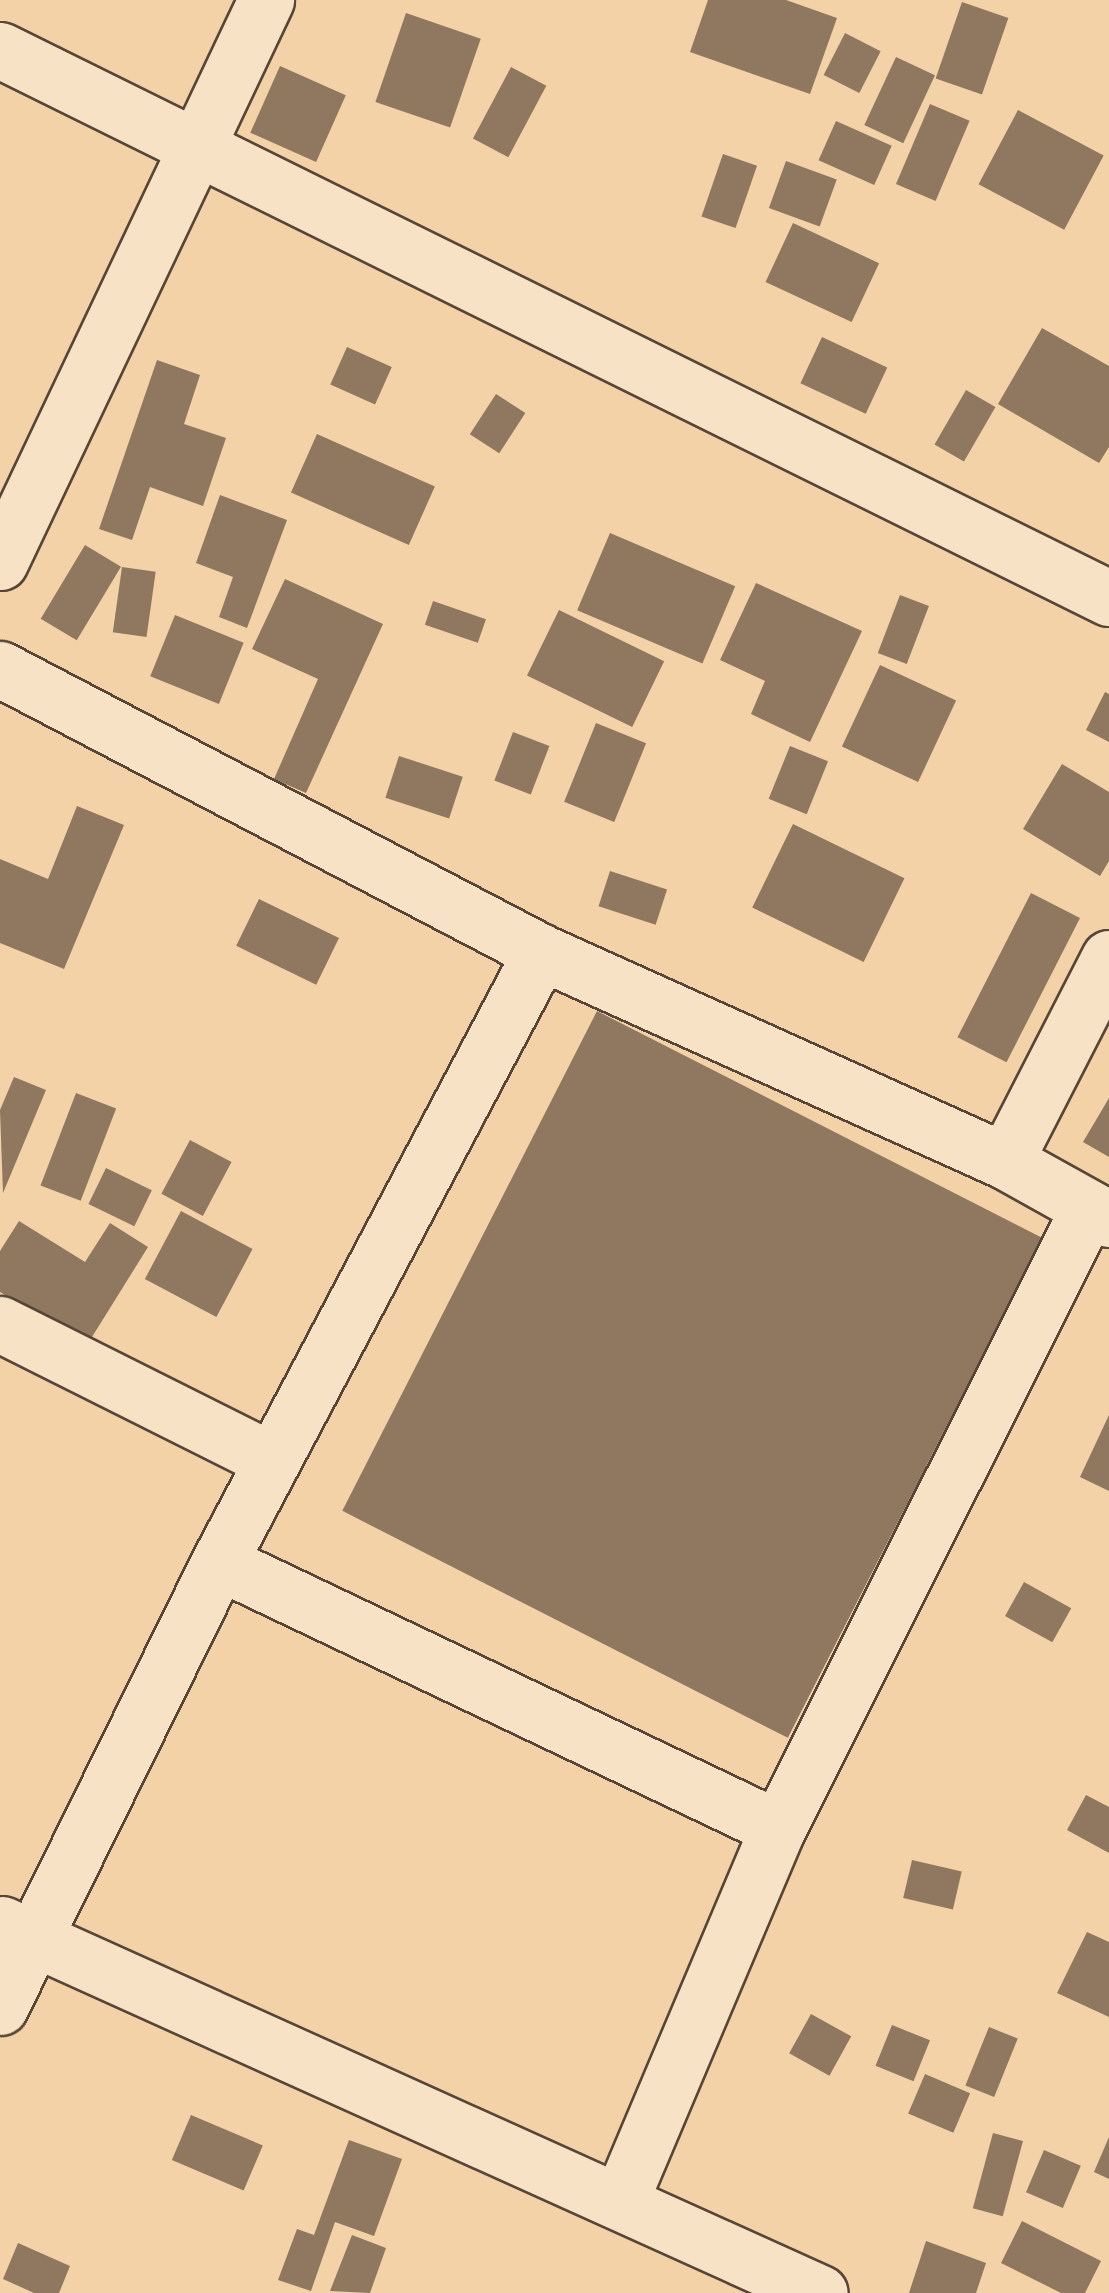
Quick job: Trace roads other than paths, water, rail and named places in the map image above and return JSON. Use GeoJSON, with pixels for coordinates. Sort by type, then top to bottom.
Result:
{"type":"FeatureCollection","features":[{"type":"Feature","properties":{"kind":"street"},"geometry":{"type":"LineString","coordinates":[[0,562],[266,0]]}},
{"type":"Feature","properties":{"kind":"street"},"geometry":{"type":"LineString","coordinates":[[0,50],[1109,598]]}},
{"type":"Feature","properties":{"kind":"street"},"geometry":{"type":"LineString","coordinates":[[0,669],[541,952],[1005,1161],[1098,1214],[778,1828],[621,2199]]}},
{"type":"Feature","properties":{"kind":"street"},"geometry":{"type":"LineString","coordinates":[[0,2007],[16,1932],[219,1562],[541,952]]}},
{"type":"Feature","properties":{"kind":"street"},"geometry":{"type":"LineString","coordinates":[[1005,1161],[1109,958]]}},
{"type":"Feature","properties":{"kind":"street"},"geometry":{"type":"LineString","coordinates":[[0,1324],[271,1460]]}},
{"type":"Feature","properties":{"kind":"street"},"geometry":{"type":"LineString","coordinates":[[219,1562],[778,1828]]}},
{"type":"Feature","properties":{"kind":"street"},"geometry":{"type":"LineString","coordinates":[[16,1932],[621,2199],[820,2293]]}}]}
